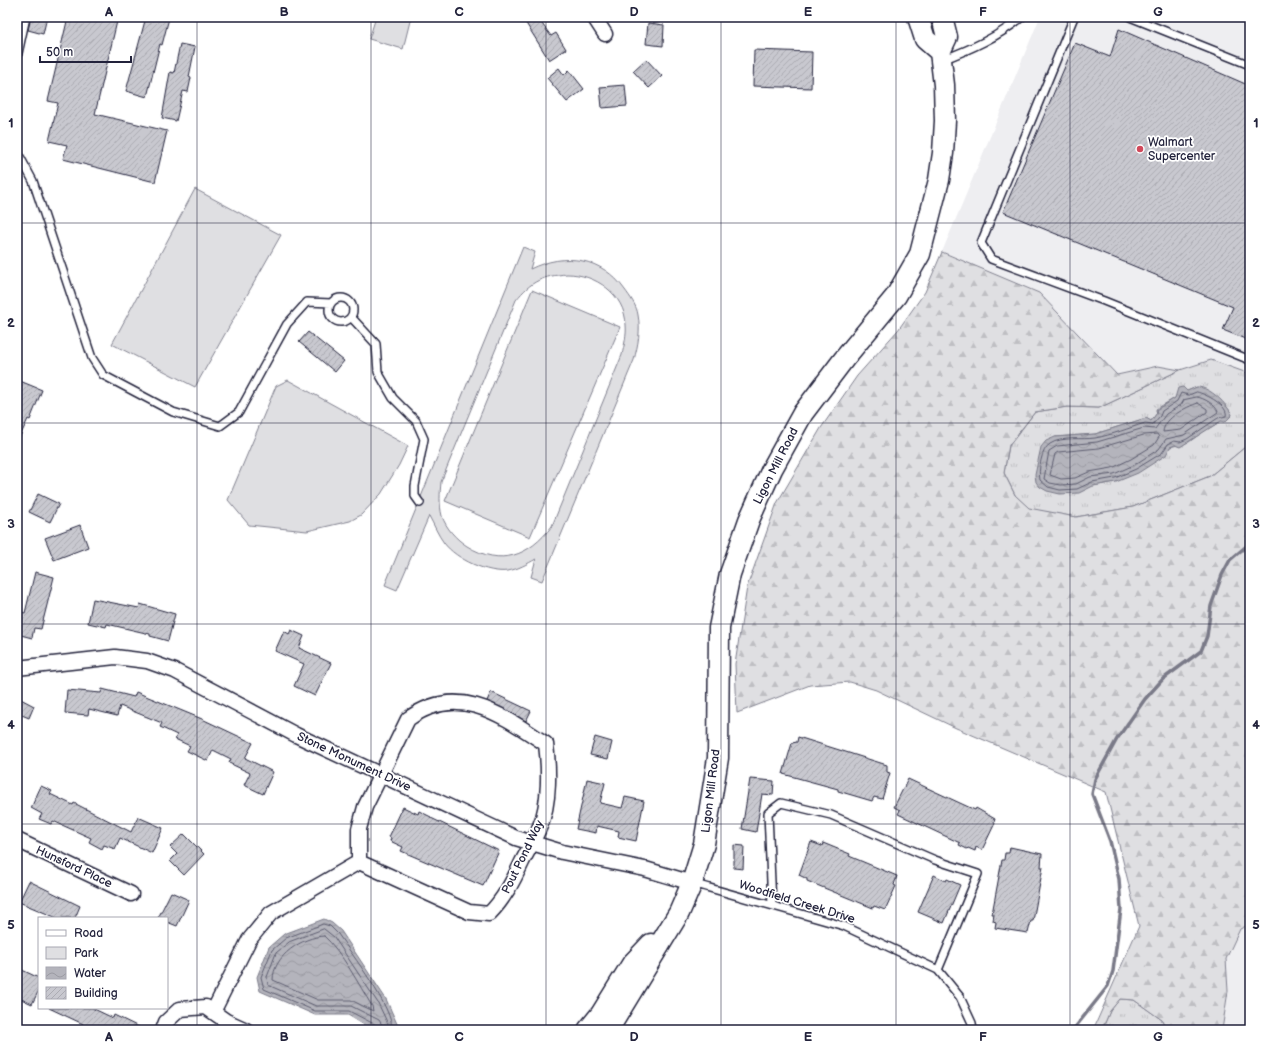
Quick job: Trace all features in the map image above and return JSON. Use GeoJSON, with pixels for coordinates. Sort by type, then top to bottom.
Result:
{"type":"FeatureCollection","features":[{"type":"Feature","properties":{"kind":"main road"},"geometry":{"type":"LineString","coordinates":[[918,17],[925,39],[940,56]]}},
{"type":"Feature","properties":{"kind":"main road","name":"Ligon Mill Road"},"geometry":{"type":"LineString","coordinates":[[608,1030],[679,913],[692,883],[704,844],[718,758],[719,628],[730,574],[749,520],[772,469],[803,412],[896,296],[920,254],[939,180],[943,153],[945,121],[944,85],[940,56],[947,37],[942,17]]}},
{"type":"Feature","properties":{"kind":"main road","name":"Ligon Mill Road"},"geometry":{"type":"LineString","coordinates":[[588,1030],[601,1014],[632,964],[679,913]]}},
{"type":"Feature","properties":{"kind":"street"},"geometry":{"type":"LineString","coordinates":[[594,17],[605,34]]}},
{"type":"Feature","properties":{"kind":"street","name":"Stone Monument Drive"},"geometry":{"type":"LineString","coordinates":[[17,668],[115,657],[146,661],[175,671],[296,735],[516,838],[562,852],[645,869],[692,883]]}},
{"type":"Feature","properties":{"kind":"street","name":"Pout Pond Way"},"geometry":{"type":"LineString","coordinates":[[450,701],[466,703],[488,710],[510,721],[546,744],[548,761],[547,795],[540,825],[510,886],[500,903],[490,914],[469,912],[359,862],[359,829],[365,807],[382,776],[408,719],[419,711],[450,701]]}},
{"type":"Feature","properties":{"kind":"street","name":"Hunsford Place"},"geometry":{"type":"LineString","coordinates":[[17,840],[131,894]]}},
{"type":"Feature","properties":{"kind":"street"},"geometry":{"type":"LineString","coordinates":[[213,1012],[249,940],[271,913],[359,862]]}},
{"type":"Feature","properties":{"kind":"street"},"geometry":{"type":"LineString","coordinates":[[162,1030],[166,1022],[180,1009],[206,1007],[246,1030]]}},
{"type":"Feature","properties":{"kind":"lane"},"geometry":{"type":"LineString","coordinates":[[17,58],[26,17]]}},
{"type":"Feature","properties":{"kind":"lane"},"geometry":{"type":"LineString","coordinates":[[940,56],[974,48],[1011,27],[1022,17]]}},
{"type":"Feature","properties":{"kind":"lane"},"geometry":{"type":"LineString","coordinates":[[1074,17],[981,243],[991,259],[1104,301],[1250,360]]}},
{"type":"Feature","properties":{"kind":"lane"},"geometry":{"type":"LineString","coordinates":[[1130,17],[1250,65]]}},
{"type":"Feature","properties":{"kind":"lane"},"geometry":{"type":"LineString","coordinates":[[17,152],[33,181],[92,358],[102,375],[173,412],[220,426],[239,412],[287,324],[307,302],[331,303]]}},
{"type":"Feature","properties":{"kind":"lane"},"geometry":{"type":"LineString","coordinates":[[338,298],[346,299],[350,302],[353,309],[351,317],[344,322],[335,321],[329,315],[328,311],[331,303],[338,298]]}},
{"type":"Feature","properties":{"kind":"lane"},"geometry":{"type":"LineString","coordinates":[[351,317],[376,344],[378,372],[393,398],[416,421],[424,439],[415,486],[415,496],[420,503]]}},
{"type":"Feature","properties":{"kind":"lane"},"geometry":{"type":"LineString","coordinates":[[772,905],[768,813],[781,802],[831,816],[935,860],[978,874],[938,970]]}},
{"type":"Feature","properties":{"kind":"lane","name":"Woodfield Creek Drive"},"geometry":{"type":"LineString","coordinates":[[692,883],[844,926],[938,970],[960,997],[972,1023],[973,1030]]}},
{"type":"Feature","properties":{"kind":"shaded area"},"geometry":{"type":"Polygon","coordinates":[[[1040,17],[1250,17],[1250,374],[1211,360],[1180,370],[1158,366],[1117,375],[1039,293],[942,252],[1040,17]]]}},
{"type":"Feature","properties":{"kind":"shaded area"},"geometry":{"type":"Polygon","coordinates":[[[1250,924],[1250,1030],[1222,1030],[1228,991],[1226,959],[1240,928],[1250,924]]]}},
{"type":"Feature","properties":{"kind":"green space"},"geometry":{"type":"Polygon","coordinates":[[[376,17],[411,17],[403,49],[369,39],[376,17]]]}},
{"type":"Feature","properties":{"kind":"green space"},"geometry":{"type":"Polygon","coordinates":[[[195,189],[281,235],[195,387],[112,344],[195,189]]]}},
{"type":"Feature","properties":{"kind":"green space"},"geometry":{"type":"Polygon","coordinates":[[[523,247],[535,252],[530,269],[556,260],[569,259],[594,264],[605,270],[616,279],[625,290],[636,308],[639,326],[637,349],[634,360],[542,581],[531,577],[536,559],[508,571],[482,568],[464,560],[456,555],[444,543],[429,516],[397,590],[385,585],[523,247]],[[567,274],[544,278],[532,284],[516,300],[441,482],[440,507],[446,525],[459,540],[467,546],[491,556],[503,557],[524,551],[534,545],[552,526],[622,355],[626,329],[624,314],[620,304],[607,288],[598,282],[578,275],[567,274]]]}},
{"type":"Feature","properties":{"kind":"green space"},"geometry":{"type":"Polygon","coordinates":[[[942,252],[1039,293],[1117,375],[1158,366],[1180,370],[1099,408],[1067,407],[1035,412],[1009,445],[1004,473],[1015,495],[1029,508],[1076,517],[1133,507],[1210,476],[1250,443],[1250,924],[1240,929],[1226,959],[1228,991],[1222,1030],[1167,1030],[1162,1020],[1134,1000],[1120,999],[1110,1011],[1102,1030],[1093,1030],[1139,926],[1106,792],[956,728],[876,690],[850,682],[810,685],[737,713],[735,664],[747,587],[777,503],[821,428],[857,376],[898,330],[925,292],[942,252]]]}},
{"type":"Feature","properties":{"kind":"green space"},"geometry":{"type":"Polygon","coordinates":[[[532,290],[620,327],[530,537],[445,501],[532,290]]]}},
{"type":"Feature","properties":{"kind":"green space"},"geometry":{"type":"Polygon","coordinates":[[[1211,360],[1250,374],[1250,443],[1210,476],[1133,507],[1076,517],[1029,509],[1015,495],[1004,473],[1009,446],[1035,412],[1067,407],[1099,408],[1180,370],[1211,360]],[[1183,387],[1175,398],[1156,409],[1157,413],[1151,421],[1146,418],[1095,434],[1055,437],[1093,486],[1116,482],[1170,447],[1189,442],[1204,431],[1232,415],[1226,405],[1197,387],[1187,391],[1183,387]]]}},
{"type":"Feature","properties":{"kind":"green space"},"geometry":{"type":"Polygon","coordinates":[[[288,380],[408,446],[399,465],[381,494],[361,515],[350,521],[307,531],[249,525],[228,500],[276,386],[288,380]]]}},
{"type":"Feature","properties":{"kind":"green space"},"geometry":{"type":"Polygon","coordinates":[[[1120,999],[1134,1000],[1162,1020],[1167,1030],[1102,1030],[1110,1011],[1120,999]]]}},
{"type":"Feature","properties":{"kind":"water"},"geometry":{"type":"Polygon","coordinates":[[[1183,387],[1187,391],[1197,387],[1207,390],[1222,401],[1232,415],[1225,422],[1221,421],[1180,447],[1175,445],[1170,447],[1166,455],[1138,473],[1116,482],[1093,486],[1079,493],[1060,494],[1047,491],[1040,487],[1036,482],[1035,475],[1041,447],[1046,441],[1055,437],[1095,434],[1146,418],[1151,421],[1157,413],[1156,410],[1175,398],[1178,388],[1183,387]]]}},
{"type":"Feature","properties":{"kind":"water"},"geometry":{"type":"Polygon","coordinates":[[[324,919],[332,923],[341,931],[386,999],[398,1026],[395,1030],[380,1030],[366,1026],[348,1015],[315,1015],[260,991],[257,977],[269,947],[284,934],[324,919]]]}},
{"type":"Feature","properties":{"kind":"building"},"geometry":{"type":"Polygon","coordinates":[[[31,17],[47,17],[43,34],[28,30],[31,17]]]}},
{"type":"Feature","properties":{"kind":"building"},"geometry":{"type":"Polygon","coordinates":[[[68,17],[118,17],[95,114],[167,131],[155,182],[63,159],[67,145],[49,141],[58,103],[48,101],[68,17]]]}},
{"type":"Feature","properties":{"kind":"building"},"geometry":{"type":"Polygon","coordinates":[[[146,17],[169,18],[162,45],[160,44],[147,97],[126,91],[146,17]]]}},
{"type":"Feature","properties":{"kind":"building"},"geometry":{"type":"Polygon","coordinates":[[[522,17],[537,17],[551,36],[556,33],[566,49],[549,60],[522,17]]]}},
{"type":"Feature","properties":{"kind":"building"},"geometry":{"type":"Polygon","coordinates":[[[648,23],[664,25],[663,46],[646,44],[648,23]]]}},
{"type":"Feature","properties":{"kind":"building","name":"Walmart Supercenter"},"geometry":{"type":"Polygon","coordinates":[[[1119,29],[1250,86],[1250,341],[1223,330],[1233,307],[1003,212],[1075,43],[1110,57],[1119,29]]]}},
{"type":"Feature","properties":{"kind":"building"},"geometry":{"type":"Polygon","coordinates":[[[180,44],[195,47],[189,77],[191,78],[188,92],[183,91],[176,121],[162,118],[170,72],[174,73],[180,44]]]}},
{"type":"Feature","properties":{"kind":"building"},"geometry":{"type":"Polygon","coordinates":[[[754,50],[812,52],[811,88],[753,86],[754,50]]]}},
{"type":"Feature","properties":{"kind":"building"},"geometry":{"type":"Polygon","coordinates":[[[646,59],[662,76],[649,88],[633,71],[646,59]]]}},
{"type":"Feature","properties":{"kind":"building"},"geometry":{"type":"Polygon","coordinates":[[[559,68],[564,75],[569,70],[584,89],[567,102],[547,78],[559,68]]]}},
{"type":"Feature","properties":{"kind":"building"},"geometry":{"type":"Polygon","coordinates":[[[625,85],[627,106],[602,108],[600,87],[625,85]]]}},
{"type":"Feature","properties":{"kind":"building"},"geometry":{"type":"Polygon","coordinates":[[[308,332],[344,361],[335,372],[299,342],[308,332]]]}},
{"type":"Feature","properties":{"kind":"building"},"geometry":{"type":"Polygon","coordinates":[[[20,381],[42,390],[30,420],[28,419],[17,443],[17,389],[20,381]]]}},
{"type":"Feature","properties":{"kind":"building"},"geometry":{"type":"Polygon","coordinates":[[[38,494],[59,504],[50,522],[29,512],[38,494]]]}},
{"type":"Feature","properties":{"kind":"building"},"geometry":{"type":"Polygon","coordinates":[[[80,525],[88,547],[54,560],[45,538],[80,525]]]}},
{"type":"Feature","properties":{"kind":"building"},"geometry":{"type":"Polygon","coordinates":[[[35,572],[54,577],[41,629],[34,628],[32,638],[17,634],[17,611],[25,613],[35,572]]]}},
{"type":"Feature","properties":{"kind":"building"},"geometry":{"type":"Polygon","coordinates":[[[93,599],[139,608],[140,604],[175,614],[168,641],[150,636],[150,634],[107,624],[106,627],[88,623],[93,599]]]}},
{"type":"Feature","properties":{"kind":"building"},"geometry":{"type":"Polygon","coordinates":[[[291,630],[304,636],[299,648],[331,663],[315,696],[294,686],[304,664],[275,651],[284,631],[289,634],[291,630]]]}},
{"type":"Feature","properties":{"kind":"building"},"geometry":{"type":"Polygon","coordinates":[[[102,689],[134,697],[136,692],[202,719],[253,743],[245,758],[273,772],[263,794],[244,785],[250,773],[229,763],[231,759],[213,750],[208,761],[187,751],[190,746],[175,739],[177,735],[160,727],[162,723],[120,706],[117,716],[89,709],[88,715],[65,713],[67,690],[101,693],[102,689]]]}},
{"type":"Feature","properties":{"kind":"building"},"geometry":{"type":"Polygon","coordinates":[[[491,692],[531,711],[526,721],[487,701],[491,692]]]}},
{"type":"Feature","properties":{"kind":"building"},"geometry":{"type":"Polygon","coordinates":[[[17,697],[34,706],[29,718],[17,713],[17,697]]]}},
{"type":"Feature","properties":{"kind":"building"},"geometry":{"type":"Polygon","coordinates":[[[595,737],[612,742],[608,759],[590,755],[595,737]]]}},
{"type":"Feature","properties":{"kind":"building"},"geometry":{"type":"Polygon","coordinates":[[[798,737],[887,765],[887,772],[890,773],[882,799],[874,797],[872,801],[838,791],[838,789],[783,774],[792,743],[797,742],[798,737]]]}},
{"type":"Feature","properties":{"kind":"building"},"geometry":{"type":"Polygon","coordinates":[[[587,779],[605,783],[600,803],[622,808],[625,797],[644,801],[636,841],[618,837],[619,831],[597,826],[596,833],[576,829],[587,779]]]}},
{"type":"Feature","properties":{"kind":"building"},"geometry":{"type":"Polygon","coordinates":[[[750,779],[774,781],[773,795],[762,794],[756,832],[742,829],[750,779]]]}},
{"type":"Feature","properties":{"kind":"building"},"geometry":{"type":"Polygon","coordinates":[[[908,779],[975,810],[976,808],[995,819],[995,823],[982,850],[976,847],[975,851],[968,848],[967,849],[959,845],[960,843],[898,814],[900,810],[894,807],[908,779]]]}},
{"type":"Feature","properties":{"kind":"building"},"geometry":{"type":"Polygon","coordinates":[[[41,786],[52,791],[50,794],[73,805],[74,803],[131,832],[138,817],[163,828],[152,853],[120,838],[115,849],[104,845],[102,849],[89,842],[91,838],[53,821],[51,824],[39,819],[42,814],[31,808],[41,786]]]}},
{"type":"Feature","properties":{"kind":"building"},"geometry":{"type":"Polygon","coordinates":[[[403,807],[418,814],[419,811],[499,851],[483,886],[401,851],[403,847],[390,841],[391,838],[389,837],[403,807]]]}},
{"type":"Feature","properties":{"kind":"building"},"geometry":{"type":"Polygon","coordinates":[[[184,834],[204,854],[184,875],[170,861],[177,854],[170,847],[184,834]]]}},
{"type":"Feature","properties":{"kind":"building"},"geometry":{"type":"Polygon","coordinates":[[[811,842],[822,846],[823,843],[850,854],[849,856],[897,876],[894,885],[896,886],[885,910],[874,906],[873,908],[807,881],[807,879],[799,875],[811,842]]]}},
{"type":"Feature","properties":{"kind":"building"},"geometry":{"type":"Polygon","coordinates":[[[734,845],[744,846],[743,869],[734,868],[734,845]]]}},
{"type":"Feature","properties":{"kind":"building"},"geometry":{"type":"Polygon","coordinates":[[[1010,847],[1042,854],[1041,867],[1043,867],[1033,921],[1031,921],[1028,933],[995,928],[996,922],[993,921],[994,914],[992,914],[1002,860],[1004,860],[1005,853],[1009,853],[1010,847]]]}},
{"type":"Feature","properties":{"kind":"building"},"geometry":{"type":"Polygon","coordinates":[[[934,875],[946,881],[947,879],[960,885],[944,923],[918,912],[934,875]]]}},
{"type":"Feature","properties":{"kind":"building"},"geometry":{"type":"Polygon","coordinates":[[[29,881],[80,906],[75,917],[55,917],[19,902],[29,881]]]}},
{"type":"Feature","properties":{"kind":"building"},"geometry":{"type":"Polygon","coordinates":[[[171,892],[189,900],[177,926],[168,922],[168,917],[158,917],[171,892]]]}},
{"type":"Feature","properties":{"kind":"building"},"geometry":{"type":"Polygon","coordinates":[[[20,969],[38,978],[38,992],[32,1004],[17,997],[17,975],[20,969]]]}},
{"type":"Feature","properties":{"kind":"building"},"geometry":{"type":"Polygon","coordinates":[[[51,1009],[94,1009],[113,1018],[114,1015],[145,1030],[80,1030],[83,1024],[51,1009]]]}},
{"type":"Feature","properties":{"kind":"waterway"},"geometry":{"type":"LineString","coordinates":[[1073,1030],[1108,986],[1113,971],[1121,909],[1119,879],[1110,841],[1092,794],[1095,779],[1117,739],[1145,699],[1163,679],[1201,651],[1207,636],[1211,606],[1222,575],[1230,560],[1250,543]]}},
{"type":"Feature","properties":{"kind":"place","name":"Walmart Supercenter"},"geometry":{"type":"Point","coordinates":[1140,149]}}]}
